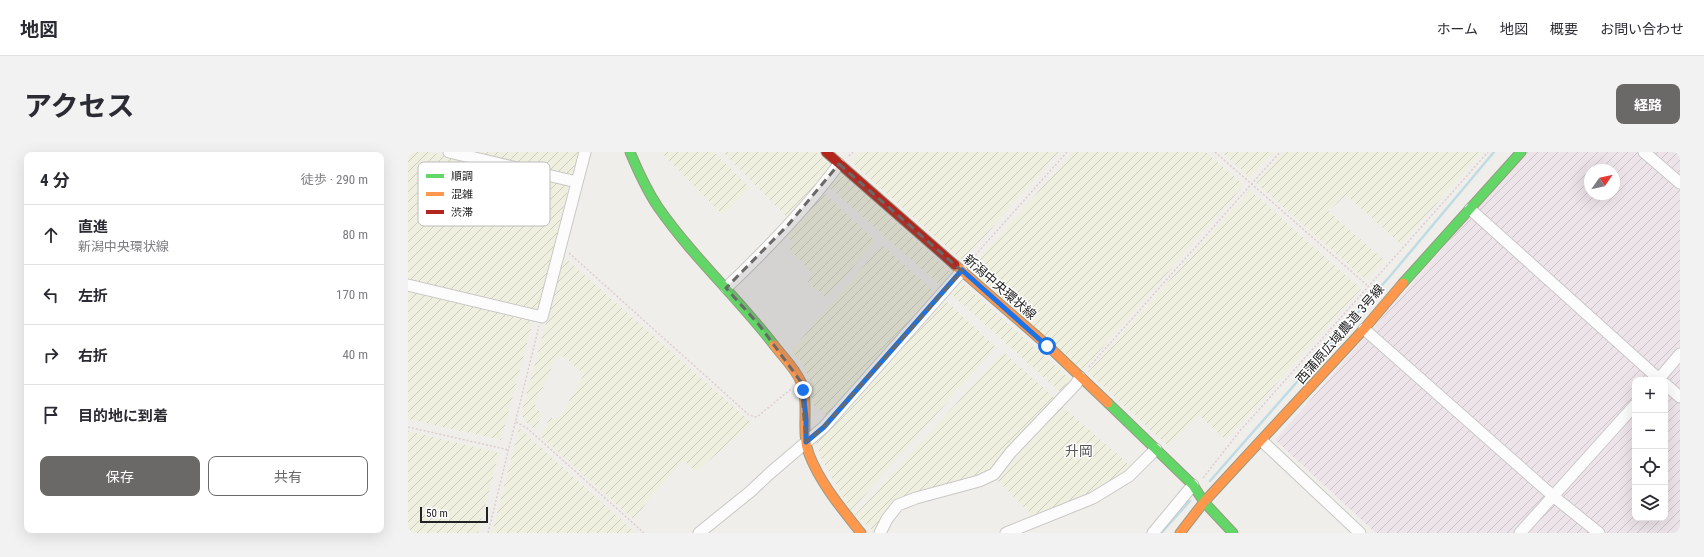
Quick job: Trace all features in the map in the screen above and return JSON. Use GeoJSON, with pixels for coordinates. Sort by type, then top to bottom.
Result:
{"type":"FeatureCollection","features":[{"type":"Feature","properties":{"kind":"street"},"geometry":{"type":"LineString","coordinates":[[450,152],[492,162]]}},
{"type":"Feature","properties":{"kind":"street"},"geometry":{"type":"LineString","coordinates":[[408,284],[542,317],[585,152]]}},
{"type":"Feature","properties":{"kind":"street"},"geometry":{"type":"LineString","coordinates":[[630,152],[644,185],[671,225],[760,326],[801,382],[806,419],[806,442],[818,470],[861,533]]}},
{"type":"Feature","properties":{"kind":"street","name":"新潟中央環状線"},"geometry":{"type":"LineString","coordinates":[[826,152],[1047,346],[1193,485],[1204,502],[1233,533]]}},
{"type":"Feature","properties":{"kind":"street","name":"西蒲原広域農道 3号線"},"geometry":{"type":"LineString","coordinates":[[1180,533],[1204,502],[1262,441],[1521,152]]}},
{"type":"Feature","properties":{"kind":"street"},"geometry":{"type":"LineString","coordinates":[[1644,152],[1680,183]]}},
{"type":"Feature","properties":{"kind":"street"},"geometry":{"type":"LineString","coordinates":[[726,288],[824,186],[839,164]]}},
{"type":"Feature","properties":{"kind":"street"},"geometry":{"type":"LineString","coordinates":[[550,176],[577,182]]}},
{"type":"Feature","properties":{"kind":"street"},"geometry":{"type":"LineString","coordinates":[[1470,210],[1482,219],[1656,377]]}},
{"type":"Feature","properties":{"kind":"street"},"geometry":{"type":"LineString","coordinates":[[699,533],[730,509],[824,427],[962,270]]}},
{"type":"Feature","properties":{"kind":"street"},"geometry":{"type":"LineString","coordinates":[[1364,328],[1553,496],[1598,533]]}},
{"type":"Feature","properties":{"kind":"street"},"geometry":{"type":"LineString","coordinates":[[1663,377],[1680,354]]}},
{"type":"Feature","properties":{"kind":"street"},"geometry":{"type":"LineString","coordinates":[[880,533],[887,519],[898,505],[916,498],[980,481],[994,474],[1011,452],[1076,384],[1080,377]]}},
{"type":"Feature","properties":{"kind":"street"},"geometry":{"type":"LineString","coordinates":[[1668,387],[1680,397]]}},
{"type":"Feature","properties":{"kind":"street"},"geometry":{"type":"LineString","coordinates":[[1520,533],[1632,408]]}},
{"type":"Feature","properties":{"kind":"street"},"geometry":{"type":"LineString","coordinates":[[1262,441],[1360,533]]}},
{"type":"Feature","properties":{"kind":"street"},"geometry":{"type":"LineString","coordinates":[[1006,533],[1026,529],[1093,498],[1129,476],[1156,449]]}},
{"type":"Feature","properties":{"kind":"street"},"geometry":{"type":"LineString","coordinates":[[1153,533],[1184,498],[1193,485]]}},
{"type":"Feature","properties":{"kind":"path"},"geometry":{"type":"LineString","coordinates":[[962,270],[1067,152]]}},
{"type":"Feature","properties":{"kind":"path"},"geometry":{"type":"LineString","coordinates":[[1215,152],[1368,286]]}},
{"type":"Feature","properties":{"kind":"path"},"geometry":{"type":"LineString","coordinates":[[1080,377],[1280,152]]}},
{"type":"Feature","properties":{"kind":"path"},"geometry":{"type":"LineString","coordinates":[[1193,485],[1204,476],[1239,432],[1488,152]]}},
{"type":"Feature","properties":{"kind":"path"},"geometry":{"type":"LineString","coordinates":[[561,247],[749,415],[757,417],[801,382]]}},
{"type":"Feature","properties":{"kind":"path"},"geometry":{"type":"LineString","coordinates":[[1372,284],[1383,293]]}},
{"type":"Feature","properties":{"kind":"path"},"geometry":{"type":"LineString","coordinates":[[488,533],[542,317]]}},
{"type":"Feature","properties":{"kind":"path"},"geometry":{"type":"LineString","coordinates":[[516,422],[527,428],[644,533]]}},
{"type":"Feature","properties":{"kind":"path"},"geometry":{"type":"LineString","coordinates":[[408,427],[509,450]]}},
{"type":"Feature","properties":{"kind":"highlighted area"},"geometry":{"type":"Polygon","coordinates":[[[839,164],[962,271],[824,427],[806,442],[801,382],[760,326],[726,288],[788,225],[839,164]]]}},
{"type":"Feature","properties":{"kind":"shaded area"},"geometry":{"type":"Polygon","coordinates":[[[1527,152],[1680,152],[1680,533],[1376,533],[1275,440],[1527,152]]]}},
{"type":"Feature","properties":{"kind":"green space"},"geometry":{"type":"Polygon","coordinates":[[[408,152],[430,152],[472,162],[418,162],[418,226],[550,226],[550,180],[569,185],[538,310],[408,279],[408,152]]]}},
{"type":"Feature","properties":{"kind":"green space"},"geometry":{"type":"Polygon","coordinates":[[[472,152],[578,152],[572,176],[550,171],[550,162],[514,162],[472,152]]]}},
{"type":"Feature","properties":{"kind":"green space"},"geometry":{"type":"Polygon","coordinates":[[[661,152],[714,152],[750,188],[723,215],[661,152]]]}},
{"type":"Feature","properties":{"kind":"green space"},"geometry":{"type":"Polygon","coordinates":[[[723,152],[816,152],[834,168],[788,218],[723,152]]]}},
{"type":"Feature","properties":{"kind":"green space"},"geometry":{"type":"Polygon","coordinates":[[[859,152],[1059,152],[963,261],[850,161],[859,152]]]}},
{"type":"Feature","properties":{"kind":"green space"},"geometry":{"type":"Polygon","coordinates":[[[1073,152],[1206,152],[1244,185],[1083,370],[970,269],[1073,152]]]}},
{"type":"Feature","properties":{"kind":"green space"},"geometry":{"type":"Polygon","coordinates":[[[1221,152],[1274,152],[1251,178],[1221,152]]]}},
{"type":"Feature","properties":{"kind":"green space"},"geometry":{"type":"Polygon","coordinates":[[[1284,152],[1482,152],[1401,244],[1346,195],[1328,211],[1385,261],[1366,280],[1256,183],[1284,152]]]}},
{"type":"Feature","properties":{"kind":"green space"},"geometry":{"type":"Polygon","coordinates":[[[841,172],[952,273],[941,286],[828,186],[841,172]]]}},
{"type":"Feature","properties":{"kind":"green space"},"geometry":{"type":"Polygon","coordinates":[[[1250,190],[1361,289],[1226,440],[1199,415],[1168,446],[1088,372],[1250,190]]]}},
{"type":"Feature","properties":{"kind":"green space"},"geometry":{"type":"Polygon","coordinates":[[[824,193],[876,241],[826,298],[808,282],[813,274],[789,249],[793,242],[785,235],[824,193]]]}},
{"type":"Feature","properties":{"kind":"green space"},"geometry":{"type":"Polygon","coordinates":[[[882,245],[935,292],[826,415],[812,404],[810,379],[801,361],[791,351],[882,245]]]}},
{"type":"Feature","properties":{"kind":"green space"},"geometry":{"type":"Polygon","coordinates":[[[564,257],[752,423],[696,472],[683,460],[633,519],[540,436],[550,418],[560,418],[584,374],[563,356],[555,360],[535,405],[542,415],[535,430],[525,421],[521,414],[564,257]]]}},
{"type":"Feature","properties":{"kind":"green space"},"geometry":{"type":"Polygon","coordinates":[[[959,280],[1070,379],[1060,392],[949,292],[959,280]]]}},
{"type":"Feature","properties":{"kind":"green space"},"geometry":{"type":"Polygon","coordinates":[[[408,291],[533,321],[501,440],[408,419],[408,291]]]}},
{"type":"Feature","properties":{"kind":"green space"},"geometry":{"type":"Polygon","coordinates":[[[945,300],[996,347],[851,511],[820,456],[816,442],[945,300]]]}},
{"type":"Feature","properties":{"kind":"green space"},"geometry":{"type":"Polygon","coordinates":[[[1003,352],[1055,398],[990,472],[981,476],[903,497],[891,506],[875,533],[855,515],[1003,352]]]}},
{"type":"Feature","properties":{"kind":"green space"},"geometry":{"type":"Polygon","coordinates":[[[1062,406],[1131,466],[1113,480],[1090,494],[1032,515],[997,480],[1062,406]]]}},
{"type":"Feature","properties":{"kind":"green space"},"geometry":{"type":"Polygon","coordinates":[[[519,428],[636,533],[492,533],[519,428]]]}},
{"type":"Feature","properties":{"kind":"green space"},"geometry":{"type":"Polygon","coordinates":[[[408,431],[499,453],[478,533],[408,533],[408,431]]]}},
{"type":"Feature","properties":{"kind":"waterway"},"geometry":{"type":"LineString","coordinates":[[1210,481],[1391,275],[1494,152]]}},
{"type":"Feature","properties":{"kind":"waterway"},"geometry":{"type":"LineString","coordinates":[[1161,533],[1190,501]]}},
{"type":"Feature","properties":{"kind":"traffic: fast"},"geometry":{"type":"LineString","coordinates":[[630,152],[650,193],[671,225],[774,345]]}},
{"type":"Feature","properties":{"kind":"traffic: fast"},"geometry":{"type":"LineString","coordinates":[[1403,283],[1521,152]]}},
{"type":"Feature","properties":{"kind":"traffic: fast"},"geometry":{"type":"LineString","coordinates":[[1108,403],[1193,485],[1204,502],[1233,533]]}},
{"type":"Feature","properties":{"kind":"traffic: slow"},"geometry":{"type":"LineString","coordinates":[[955,265],[1047,345],[1108,403]]}},
{"type":"Feature","properties":{"kind":"traffic: slow"},"geometry":{"type":"LineString","coordinates":[[1180,533],[1204,502],[1364,329],[1403,283]]}},
{"type":"Feature","properties":{"kind":"traffic: slow"},"geometry":{"type":"LineString","coordinates":[[774,345],[792,367],[801,382],[805,400],[806,445],[814,465],[832,495],[861,533]]}},
{"type":"Feature","properties":{"kind":"traffic: jam"},"geometry":{"type":"LineString","coordinates":[[826,152],[955,265]]}},
{"type":"Feature","properties":{"kind":"district","name":"升岡"},"geometry":{"type":"Point","coordinates":[1079,451]}},
{"type":"Feature","properties":{"kind":"route"},"geometry":{"type":"LineString","coordinates":[[803,390],[806,419],[806,442],[824,427],[962,270],[1047,346]]}}]}
